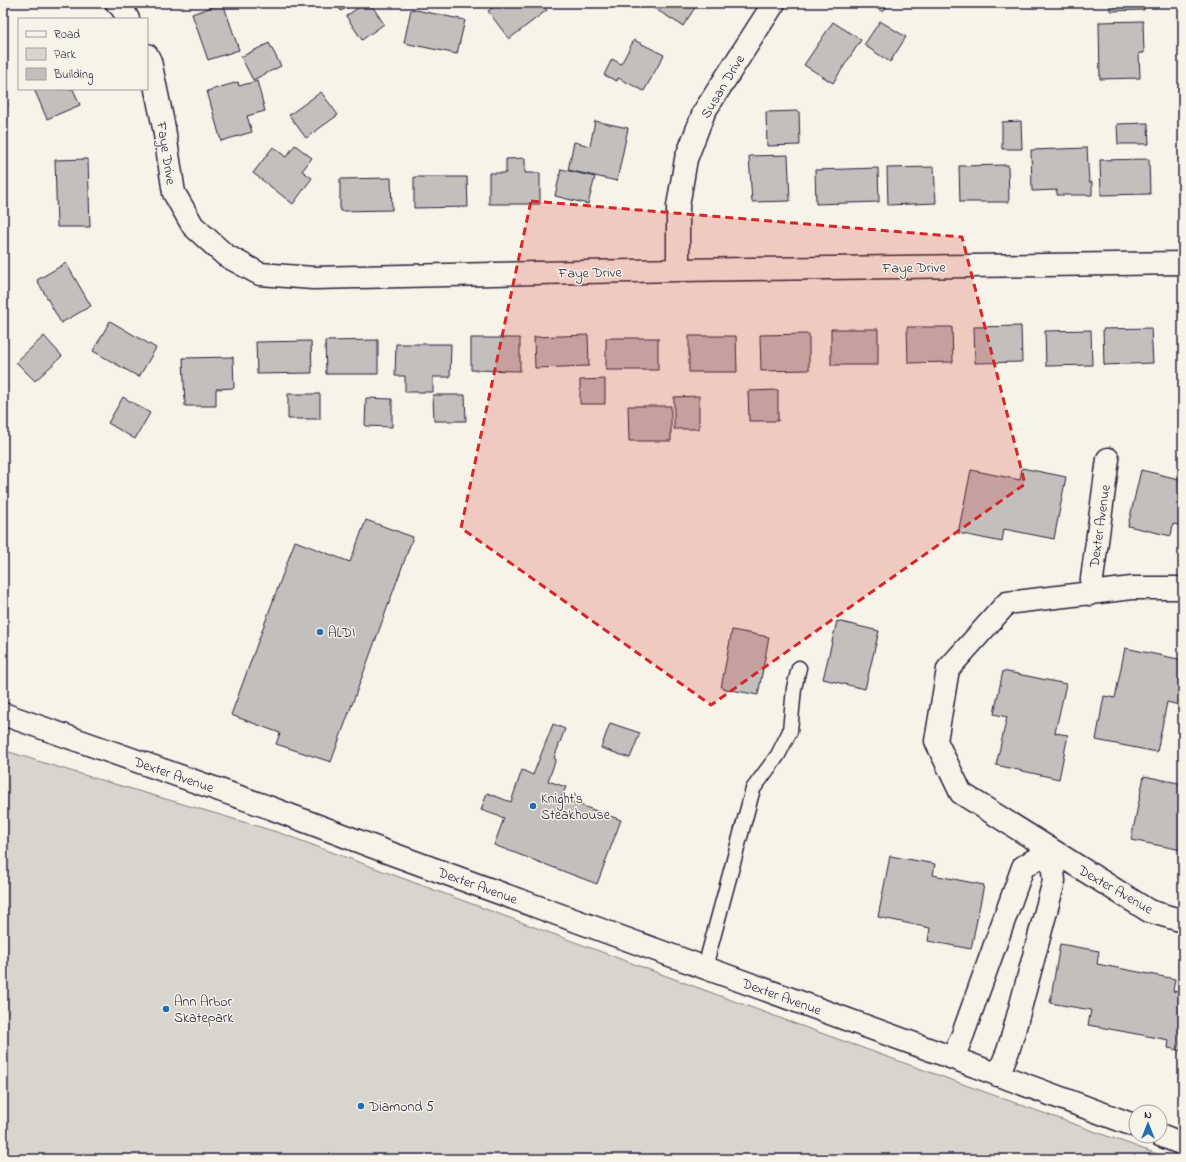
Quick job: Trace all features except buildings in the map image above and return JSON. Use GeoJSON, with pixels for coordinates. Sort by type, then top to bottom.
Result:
{"type":"FeatureCollection","features":[{"type":"Feature","properties":{"kind":"street"},"geometry":{"type":"LineString","coordinates":[[117,3],[122,8],[127,18]]}},
{"type":"Feature","properties":{"kind":"street","name":"Susan Drive"},"geometry":{"type":"LineString","coordinates":[[678,270],[678,206],[686,159],[704,112],[774,3]]}},
{"type":"Feature","properties":{"kind":"street","name":"Faye Drive"},"geometry":{"type":"LineString","coordinates":[[148,57],[164,128],[174,193],[193,226],[225,255],[260,274],[313,278],[678,270],[1183,263]]}},
{"type":"Feature","properties":{"kind":"street","name":"Dexter Avenue"},"geometry":{"type":"LineString","coordinates":[[1090,594],[1108,459]]}},
{"type":"Feature","properties":{"kind":"street","name":"Dexter Avenue"},"geometry":{"type":"LineString","coordinates":[[1183,588],[1132,588],[1007,604],[948,669],[936,741],[962,793],[1149,910],[1183,922]]}},
{"type":"Feature","properties":{"kind":"street","name":"Dexter Avenue"},"geometry":{"type":"LineString","coordinates":[[3,714],[268,807],[1128,1123]]}},
{"type":"Feature","properties":{"kind":"street"},"geometry":{"type":"LineString","coordinates":[[953,1058],[1023,867],[1051,850],[1054,881],[1014,1031],[1008,1051],[998,1074]]}},
{"type":"Feature","properties":{"kind":"street"},"geometry":{"type":"LineString","coordinates":[[1168,1138],[1183,1144]]}},
{"type":"Feature","properties":{"kind":"lane"},"geometry":{"type":"LineString","coordinates":[[705,968],[753,789],[778,756],[790,731],[794,688],[799,668]]}},
{"type":"Feature","properties":{"kind":"highlighted area"},"geometry":{"type":"Polygon","coordinates":[[[531,201],[962,237],[1025,484],[711,705],[461,528],[531,201]]]}},
{"type":"Feature","properties":{"kind":"green space"},"geometry":{"type":"Polygon","coordinates":[[[3,750],[283,834],[796,1024],[1171,1159],[3,1159],[3,750]]]}},
{"type":"Feature","properties":{"kind":"place","name":"ALDI"},"geometry":{"type":"Point","coordinates":[320,632]}},
{"type":"Feature","properties":{"kind":"place","name":"Knight's Steakhouse"},"geometry":{"type":"Point","coordinates":[533,806]}},
{"type":"Feature","properties":{"kind":"place","name":"Ann Arbor Skatepark"},"geometry":{"type":"Point","coordinates":[166,1009]}},
{"type":"Feature","properties":{"kind":"place","name":"Diamond 5"},"geometry":{"type":"Point","coordinates":[361,1106]}}]}
